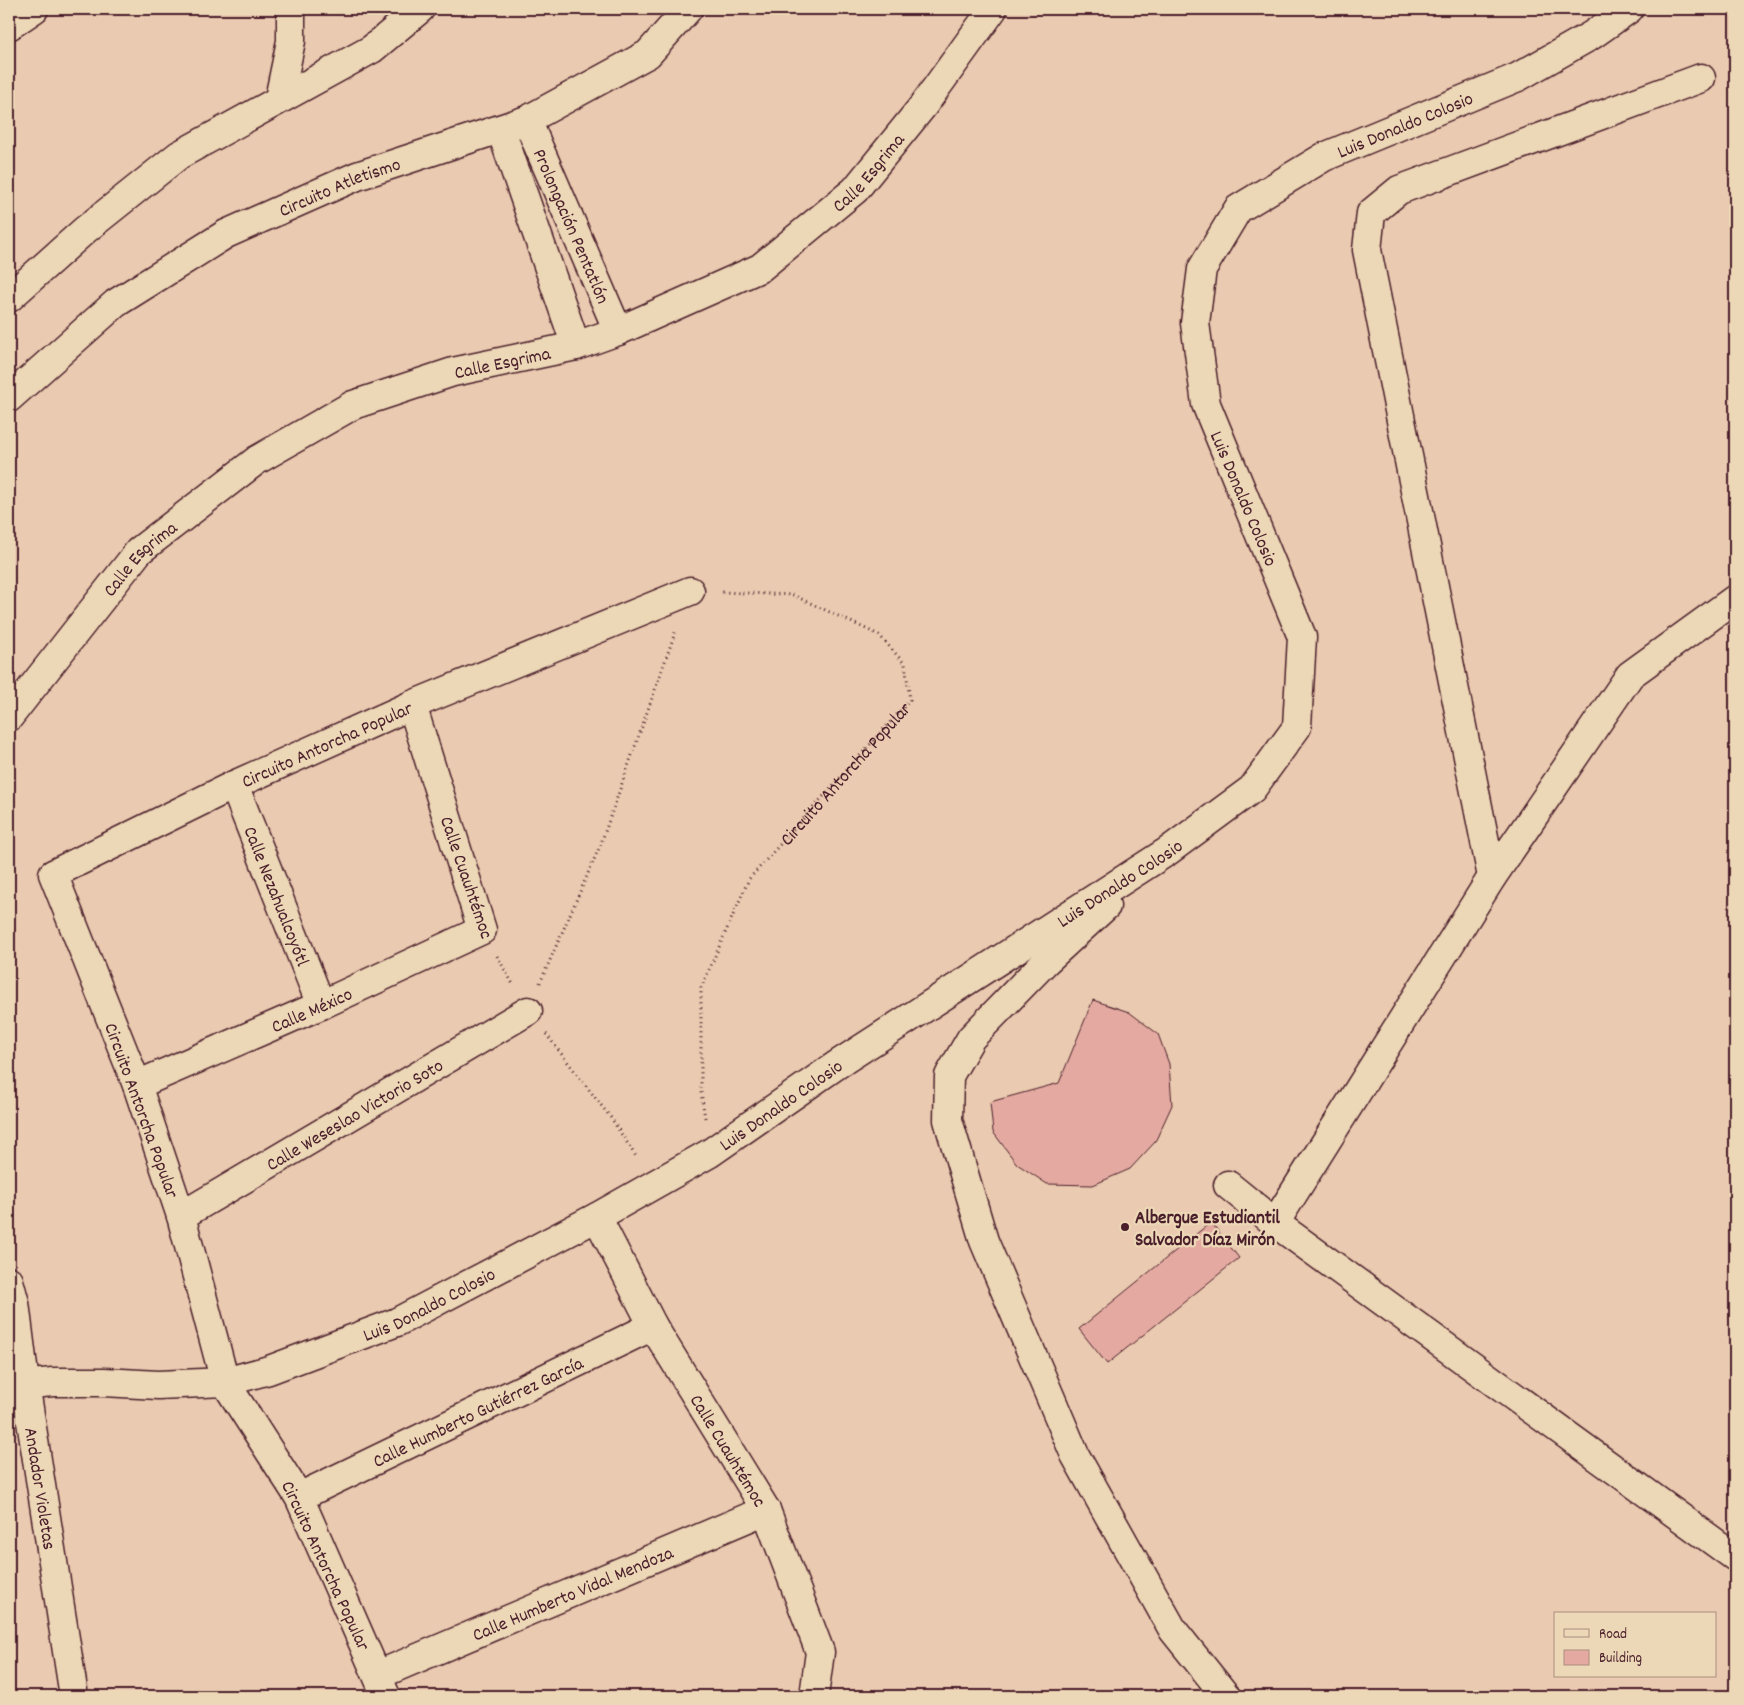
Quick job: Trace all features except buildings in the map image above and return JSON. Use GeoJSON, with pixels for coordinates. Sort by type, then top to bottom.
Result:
{"type":"FeatureCollection","features":[{"type":"Feature","properties":{"kind":"street"},"geometry":{"type":"LineString","coordinates":[[9,26],[34,9]]}},
{"type":"Feature","properties":{"kind":"street"},"geometry":{"type":"LineString","coordinates":[[279,99],[291,41],[291,9]]}},
{"type":"Feature","properties":{"kind":"street"},"geometry":{"type":"LineString","coordinates":[[9,298],[85,230],[179,156],[372,48],[420,9]]}},
{"type":"Feature","properties":{"kind":"street","name":"Circuito Atletismo"},"geometry":{"type":"LineString","coordinates":[[9,398],[116,303],[226,234],[357,176],[527,120],[648,54],[688,9]]}},
{"type":"Feature","properties":{"kind":"street","name":"Calle Esgrima"},"geometry":{"type":"LineString","coordinates":[[9,716],[139,551],[257,460],[353,404],[453,372],[576,346],[618,331],[760,268],[855,190],[923,106],[992,9]]}},
{"type":"Feature","properties":{"kind":"street","name":"Luis Donaldo Colosio"},"geometry":{"type":"LineString","coordinates":[[17,1385],[104,1382],[158,1385],[226,1382],[269,1370],[397,1322],[597,1218],[653,1184],[710,1154],[838,1064],[1168,851],[1252,789],[1296,727],[1302,637],[1206,404],[1195,323],[1202,269],[1238,209],[1277,185],[1324,157],[1518,77],[1592,35],[1629,9]]}},
{"type":"Feature","properties":{"kind":"street"},"geometry":{"type":"LineString","coordinates":[[1492,877],[1367,250],[1371,213],[1399,190],[1701,78]]}},
{"type":"Feature","properties":{"kind":"street","name":"Prolongación Pentatlón"},"geometry":{"type":"LineString","coordinates":[[527,120],[618,331]]}},
{"type":"Feature","properties":{"kind":"street","name":"Prolongación Pentatlón"},"geometry":{"type":"LineString","coordinates":[[501,130],[576,346]]}},
{"type":"Feature","properties":{"kind":"street","name":"Circuito Antorcha Popular"},"geometry":{"type":"LineString","coordinates":[[382,1686],[299,1497],[226,1382],[181,1216],[138,1086],[53,874],[234,785],[412,705],[690,591]]}},
{"type":"Feature","properties":{"kind":"street"},"geometry":{"type":"LineString","coordinates":[[1275,1223],[1492,877],[1630,675],[1735,599]]}},
{"type":"Feature","properties":{"kind":"street","name":"Calle Cuauhtémoc"},"geometry":{"type":"LineString","coordinates":[[412,705],[482,930]]}},
{"type":"Feature","properties":{"kind":"street","name":"Calle Nezahualcoyótl"},"geometry":{"type":"LineString","coordinates":[[234,785],[321,1004]]}},
{"type":"Feature","properties":{"kind":"street"},"geometry":{"type":"LineString","coordinates":[[1168,851],[1046,961],[971,1038],[950,1076],[948,1120],[984,1241],[1075,1455],[1173,1630],[1226,1696]]}},
{"type":"Feature","properties":{"kind":"street","name":"Calle México"},"geometry":{"type":"LineString","coordinates":[[138,1086],[482,930]]}},
{"type":"Feature","properties":{"kind":"street","name":"Calle Weseslao Victorio Soto"},"geometry":{"type":"LineString","coordinates":[[181,1216],[528,1011]]}},
{"type":"Feature","properties":{"kind":"street"},"geometry":{"type":"LineString","coordinates":[[1228,1185],[1275,1223],[1735,1557]]}},
{"type":"Feature","properties":{"kind":"street","name":"Calle Cuauhtémoc"},"geometry":{"type":"LineString","coordinates":[[597,1218],[653,1326],[766,1510],[820,1652],[813,1695]]}},
{"type":"Feature","properties":{"kind":"street","name":"Andador Violetas"},"geometry":{"type":"LineString","coordinates":[[9,1281],[15,1303],[17,1385],[74,1696]]}},
{"type":"Feature","properties":{"kind":"street","name":"Calle Humberto Gutiérrez García"},"geometry":{"type":"LineString","coordinates":[[299,1497],[653,1326]]}},
{"type":"Feature","properties":{"kind":"street","name":"Calle Humberto Vidal Mendoza"},"geometry":{"type":"LineString","coordinates":[[382,1686],[766,1510]]}},
{"type":"Feature","properties":{"kind":"path"},"geometry":{"type":"LineString","coordinates":[[528,1011],[600,846],[690,591]]}},
{"type":"Feature","properties":{"kind":"path","name":"Circuito Antorcha Popular"},"geometry":{"type":"LineString","coordinates":[[690,591],[793,595],[879,635],[905,664],[910,700],[749,879],[700,988],[701,1092],[710,1154]]}},
{"type":"Feature","properties":{"kind":"path","name":"Calle Cuauhtémoc"},"geometry":{"type":"LineString","coordinates":[[482,930],[528,1011],[612,1118],[653,1184]]}},
{"type":"Feature","properties":{"kind":"place","name":"Albergue Estudiantil Salvador Díaz Mirón"},"geometry":{"type":"Point","coordinates":[1125,1227]}}]}
